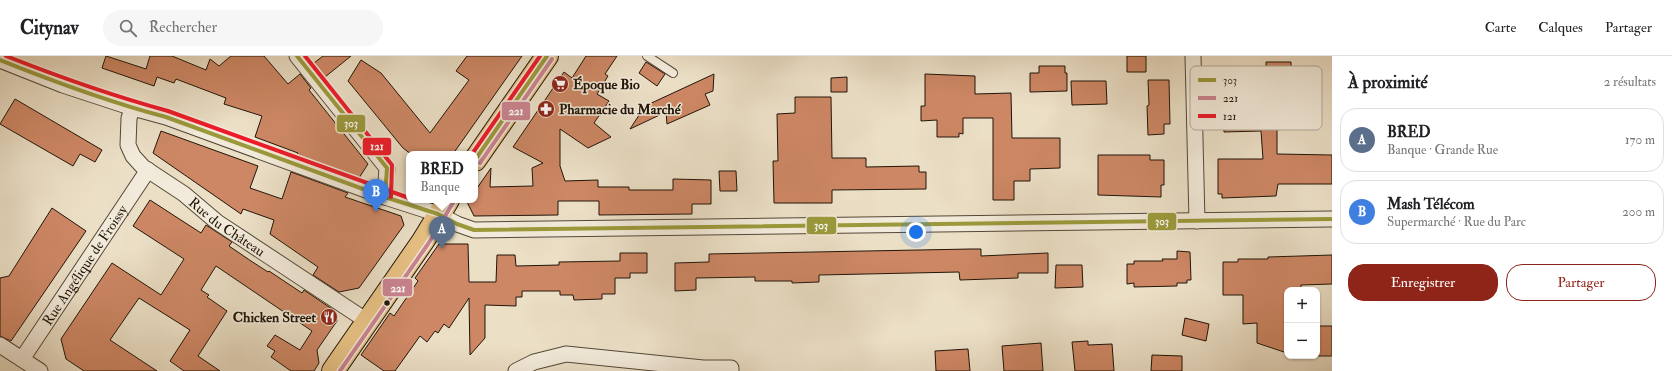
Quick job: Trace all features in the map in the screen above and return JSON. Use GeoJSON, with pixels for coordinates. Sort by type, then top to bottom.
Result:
{"type":"FeatureCollection","features":[{"type":"Feature","properties":{"kind":"main road"},"geometry":{"type":"LineString","coordinates":[[478,156],[547,56]]}},
{"type":"Feature","properties":{"kind":"main road"},"geometry":{"type":"LineString","coordinates":[[332,371],[423,241],[443,207]]}},
{"type":"Feature","properties":{"kind":"street"},"geometry":{"type":"LineString","coordinates":[[297,56],[387,168],[385,197]]}},
{"type":"Feature","properties":{"kind":"street"},"geometry":{"type":"LineString","coordinates":[[1193,56],[1193,66]]}},
{"type":"Feature","properties":{"kind":"street"},"geometry":{"type":"LineString","coordinates":[[0,60],[63,85],[166,117],[385,197],[406,201]]}},
{"type":"Feature","properties":{"kind":"street","name":"Rue du Château"},"geometry":{"type":"LineString","coordinates":[[133,108],[129,118],[128,145],[133,156],[148,170],[184,194],[218,222],[367,321]]}},
{"type":"Feature","properties":{"kind":"street"},"geometry":{"type":"LineString","coordinates":[[1195,130],[1197,221]]}},
{"type":"Feature","properties":{"kind":"street","name":"Rue Angélique de Froissy"},"geometry":{"type":"LineString","coordinates":[[22,359],[148,170]]}},
{"type":"Feature","properties":{"kind":"street"},"geometry":{"type":"LineString","coordinates":[[420,203],[443,207],[457,224],[474,230],[1332,219]]}},
{"type":"Feature","properties":{"kind":"street"},"geometry":{"type":"LineString","coordinates":[[0,345],[40,371]]}},
{"type":"Feature","properties":{"kind":"street"},"geometry":{"type":"LineString","coordinates":[[516,371],[534,362],[566,354],[724,370]]}},
{"type":"Feature","properties":{"kind":"lane"},"geometry":{"type":"LineString","coordinates":[[647,56],[673,73]]}},
{"type":"Feature","properties":{"kind":"building"},"geometry":{"type":"Polygon","coordinates":[[[106,56],[146,69],[150,56],[172,56],[206,70],[210,59],[219,66],[231,56],[264,56],[288,84],[300,74],[311,88],[309,90],[368,164],[359,178],[297,155],[298,153],[255,137],[262,116],[224,104],[226,98],[176,79],[174,83],[157,77],[154,86],[102,68],[106,56]]]}},
{"type":"Feature","properties":{"kind":"building"},"geometry":{"type":"Polygon","coordinates":[[[323,56],[351,56],[325,77],[314,63],[323,56]]]}},
{"type":"Feature","properties":{"kind":"building"},"geometry":{"type":"Polygon","coordinates":[[[467,56],[522,56],[455,151],[407,151],[348,81],[361,60],[381,73],[430,133],[469,80],[456,71],[467,56]]]}},
{"type":"Feature","properties":{"kind":"building"},"geometry":{"type":"Polygon","coordinates":[[[586,56],[617,56],[605,74],[608,76],[597,94],[609,101],[594,123],[611,137],[588,148],[560,129],[560,166],[565,181],[598,180],[598,187],[629,187],[629,190],[673,190],[673,179],[711,180],[711,204],[692,204],[692,214],[599,215],[599,201],[558,201],[558,215],[474,216],[468,203],[478,203],[478,187],[491,168],[490,187],[533,186],[532,168],[543,163],[513,147],[564,72],[572,78],[586,56]]]}},
{"type":"Feature","properties":{"kind":"building"},"geometry":{"type":"Polygon","coordinates":[[[1127,56],[1146,56],[1146,72],[1127,72],[1127,56]]]}},
{"type":"Feature","properties":{"kind":"building"},"geometry":{"type":"Polygon","coordinates":[[[646,62],[665,74],[657,86],[639,73],[646,62]]]}},
{"type":"Feature","properties":{"kind":"building"},"geometry":{"type":"Polygon","coordinates":[[[1266,62],[1291,62],[1291,66],[1266,66],[1266,62]]]}},
{"type":"Feature","properties":{"kind":"building"},"geometry":{"type":"Polygon","coordinates":[[[1039,66],[1065,66],[1065,73],[1067,73],[1067,91],[1030,92],[1030,73],[1039,73],[1039,66]]]}},
{"type":"Feature","properties":{"kind":"building"},"geometry":{"type":"Polygon","coordinates":[[[714,74],[713,91],[705,94],[710,105],[667,124],[666,112],[630,129],[645,106],[714,74]]]}},
{"type":"Feature","properties":{"kind":"building"},"geometry":{"type":"Polygon","coordinates":[[[925,74],[975,76],[975,94],[1011,93],[1012,138],[1060,138],[1060,168],[1030,169],[1030,181],[1014,181],[1014,200],[993,200],[993,118],[963,118],[963,134],[959,133],[959,137],[937,137],[937,120],[921,121],[921,106],[925,106],[925,74]]]}},
{"type":"Feature","properties":{"kind":"building"},"geometry":{"type":"Polygon","coordinates":[[[847,77],[847,92],[831,92],[831,78],[847,77]]]}},
{"type":"Feature","properties":{"kind":"building"},"geometry":{"type":"Polygon","coordinates":[[[1148,80],[1169,80],[1170,124],[1164,124],[1164,134],[1148,135],[1148,80]]]}},
{"type":"Feature","properties":{"kind":"building"},"geometry":{"type":"Polygon","coordinates":[[[1071,81],[1106,81],[1107,104],[1072,105],[1071,81]]]}},
{"type":"Feature","properties":{"kind":"building"},"geometry":{"type":"Polygon","coordinates":[[[795,97],[831,97],[832,158],[866,158],[866,167],[919,166],[919,172],[926,172],[926,189],[832,190],[832,203],[774,203],[773,161],[778,161],[777,114],[795,113],[795,97]]]}},
{"type":"Feature","properties":{"kind":"building"},"geometry":{"type":"Polygon","coordinates":[[[15,99],[102,150],[95,162],[80,154],[73,166],[0,124],[15,99]]]}},
{"type":"Feature","properties":{"kind":"building"},"geometry":{"type":"Polygon","coordinates":[[[1224,130],[1277,130],[1277,154],[1332,155],[1332,184],[1278,184],[1276,196],[1222,198],[1222,194],[1218,194],[1218,159],[1263,159],[1261,131],[1224,132],[1224,130]]]}},
{"type":"Feature","properties":{"kind":"building"},"geometry":{"type":"Polygon","coordinates":[[[161,131],[258,166],[250,188],[282,199],[291,172],[348,193],[345,197],[401,216],[404,225],[359,288],[339,292],[313,275],[318,267],[270,234],[274,220],[243,209],[241,214],[153,153],[161,131]]]}},
{"type":"Feature","properties":{"kind":"building"},"geometry":{"type":"Polygon","coordinates":[[[1098,155],[1150,155],[1150,160],[1164,160],[1164,185],[1161,185],[1161,197],[1098,195],[1098,155]]]}},
{"type":"Feature","properties":{"kind":"building"},"geometry":{"type":"Polygon","coordinates":[[[719,171],[736,171],[737,191],[720,191],[719,171]]]}},
{"type":"Feature","properties":{"kind":"building"},"geometry":{"type":"Polygon","coordinates":[[[150,200],[201,233],[206,225],[232,242],[229,246],[251,261],[302,293],[304,290],[335,311],[337,321],[317,350],[319,363],[314,371],[291,371],[271,357],[275,351],[267,346],[275,335],[300,350],[312,331],[216,266],[201,290],[209,295],[207,297],[227,311],[198,356],[220,371],[184,371],[170,361],[190,330],[139,298],[110,340],[157,371],[84,371],[66,359],[61,339],[112,263],[161,295],[184,259],[133,226],[150,200]]]}},
{"type":"Feature","properties":{"kind":"building"},"geometry":{"type":"Polygon","coordinates":[[[52,208],[86,231],[11,341],[0,336],[0,278],[9,276],[52,208]]]}},
{"type":"Feature","properties":{"kind":"building"},"geometry":{"type":"Polygon","coordinates":[[[439,244],[468,244],[469,282],[496,282],[497,255],[515,255],[516,266],[559,265],[559,262],[620,261],[620,253],[647,253],[647,273],[630,273],[630,278],[615,278],[615,294],[602,294],[602,299],[574,300],[573,295],[560,295],[560,291],[522,291],[522,297],[516,297],[516,306],[485,305],[485,338],[470,355],[469,298],[449,328],[444,324],[438,333],[435,331],[427,342],[420,336],[395,371],[384,371],[361,355],[390,313],[394,316],[418,281],[415,278],[439,244]]]}},
{"type":"Feature","properties":{"kind":"building"},"geometry":{"type":"Polygon","coordinates":[[[981,249],[981,256],[1048,253],[1048,273],[1018,273],[1018,278],[960,280],[959,272],[819,275],[819,282],[792,283],[792,281],[755,281],[755,277],[696,278],[696,290],[675,291],[675,263],[709,262],[709,254],[981,249]]]}},
{"type":"Feature","properties":{"kind":"building"},"geometry":{"type":"Polygon","coordinates":[[[1177,251],[1190,252],[1191,280],[1187,280],[1187,283],[1177,283],[1177,286],[1134,287],[1134,283],[1127,284],[1127,264],[1134,264],[1134,261],[1163,261],[1162,259],[1177,259],[1177,251]]]}},
{"type":"Feature","properties":{"kind":"building"},"geometry":{"type":"Polygon","coordinates":[[[1332,255],[1332,284],[1284,287],[1284,352],[1257,343],[1257,323],[1243,324],[1243,295],[1223,295],[1223,262],[1238,262],[1238,259],[1268,259],[1268,257],[1332,255]]]}},
{"type":"Feature","properties":{"kind":"building"},"geometry":{"type":"Polygon","coordinates":[[[1056,265],[1082,265],[1083,287],[1055,288],[1056,265]]]}},
{"type":"Feature","properties":{"kind":"building"},"geometry":{"type":"Polygon","coordinates":[[[1185,318],[1209,324],[1206,341],[1182,335],[1185,318]]]}},
{"type":"Feature","properties":{"kind":"building"},"geometry":{"type":"Polygon","coordinates":[[[1320,326],[1332,326],[1332,356],[1320,356],[1320,326]]]}},
{"type":"Feature","properties":{"kind":"building"},"geometry":{"type":"Polygon","coordinates":[[[1088,341],[1088,345],[1112,344],[1114,371],[1075,371],[1072,342],[1088,341]]]}},
{"type":"Feature","properties":{"kind":"building"},"geometry":{"type":"Polygon","coordinates":[[[1041,343],[1043,371],[1004,371],[1002,346],[1041,343]]]}},
{"type":"Feature","properties":{"kind":"building"},"geometry":{"type":"Polygon","coordinates":[[[968,349],[970,371],[936,371],[935,351],[968,349]]]}},
{"type":"Feature","properties":{"kind":"building"},"geometry":{"type":"Polygon","coordinates":[[[1152,355],[1182,356],[1182,371],[1151,371],[1152,355]]]}},
{"type":"Feature","properties":{"kind":"transit line","name":"121"},"geometry":{"type":"LineString","coordinates":[[6,56],[86,86],[168,111],[406,197]]}},
{"type":"Feature","properties":{"kind":"transit line","name":"303"},"geometry":{"type":"LineString","coordinates":[[297,56],[387,168],[385,197]]}},
{"type":"Feature","properties":{"kind":"transit line","name":"121"},"geometry":{"type":"LineString","coordinates":[[305,56],[392,165],[391,197]]}},
{"type":"Feature","properties":{"kind":"transit line","name":"121"},"geometry":{"type":"LineString","coordinates":[[474,151],[540,56]]}},
{"type":"Feature","properties":{"kind":"transit line","name":"303"},"geometry":{"type":"LineString","coordinates":[[478,156],[547,56]]}},
{"type":"Feature","properties":{"kind":"transit line","name":"221"},"geometry":{"type":"LineString","coordinates":[[480,163],[552,59]]}},
{"type":"Feature","properties":{"kind":"transit line","name":"303"},"geometry":{"type":"LineString","coordinates":[[0,60],[82,91],[166,117],[385,197],[438,214],[457,224],[474,230],[1332,219]]}},
{"type":"Feature","properties":{"kind":"transit line","name":"221"},"geometry":{"type":"LineString","coordinates":[[340,371],[428,244],[453,203]]}},
{"type":"Feature","properties":{"kind":"place","name":"Époque Bio"},"geometry":{"type":"Point","coordinates":[560,84]}},
{"type":"Feature","properties":{"kind":"place","name":"Pharmacie du Marché"},"geometry":{"type":"Point","coordinates":[546,109]}},
{"type":"Feature","properties":{"kind":"place","name":"Mash Télécom"},"geometry":{"type":"Point","coordinates":[376,212]}},
{"type":"Feature","properties":{"kind":"place","name":"BRED"},"geometry":{"type":"Point","coordinates":[442,249]}},
{"type":"Feature","properties":{"kind":"place","name":"Chicken Street"},"geometry":{"type":"Point","coordinates":[329,317]}}]}
